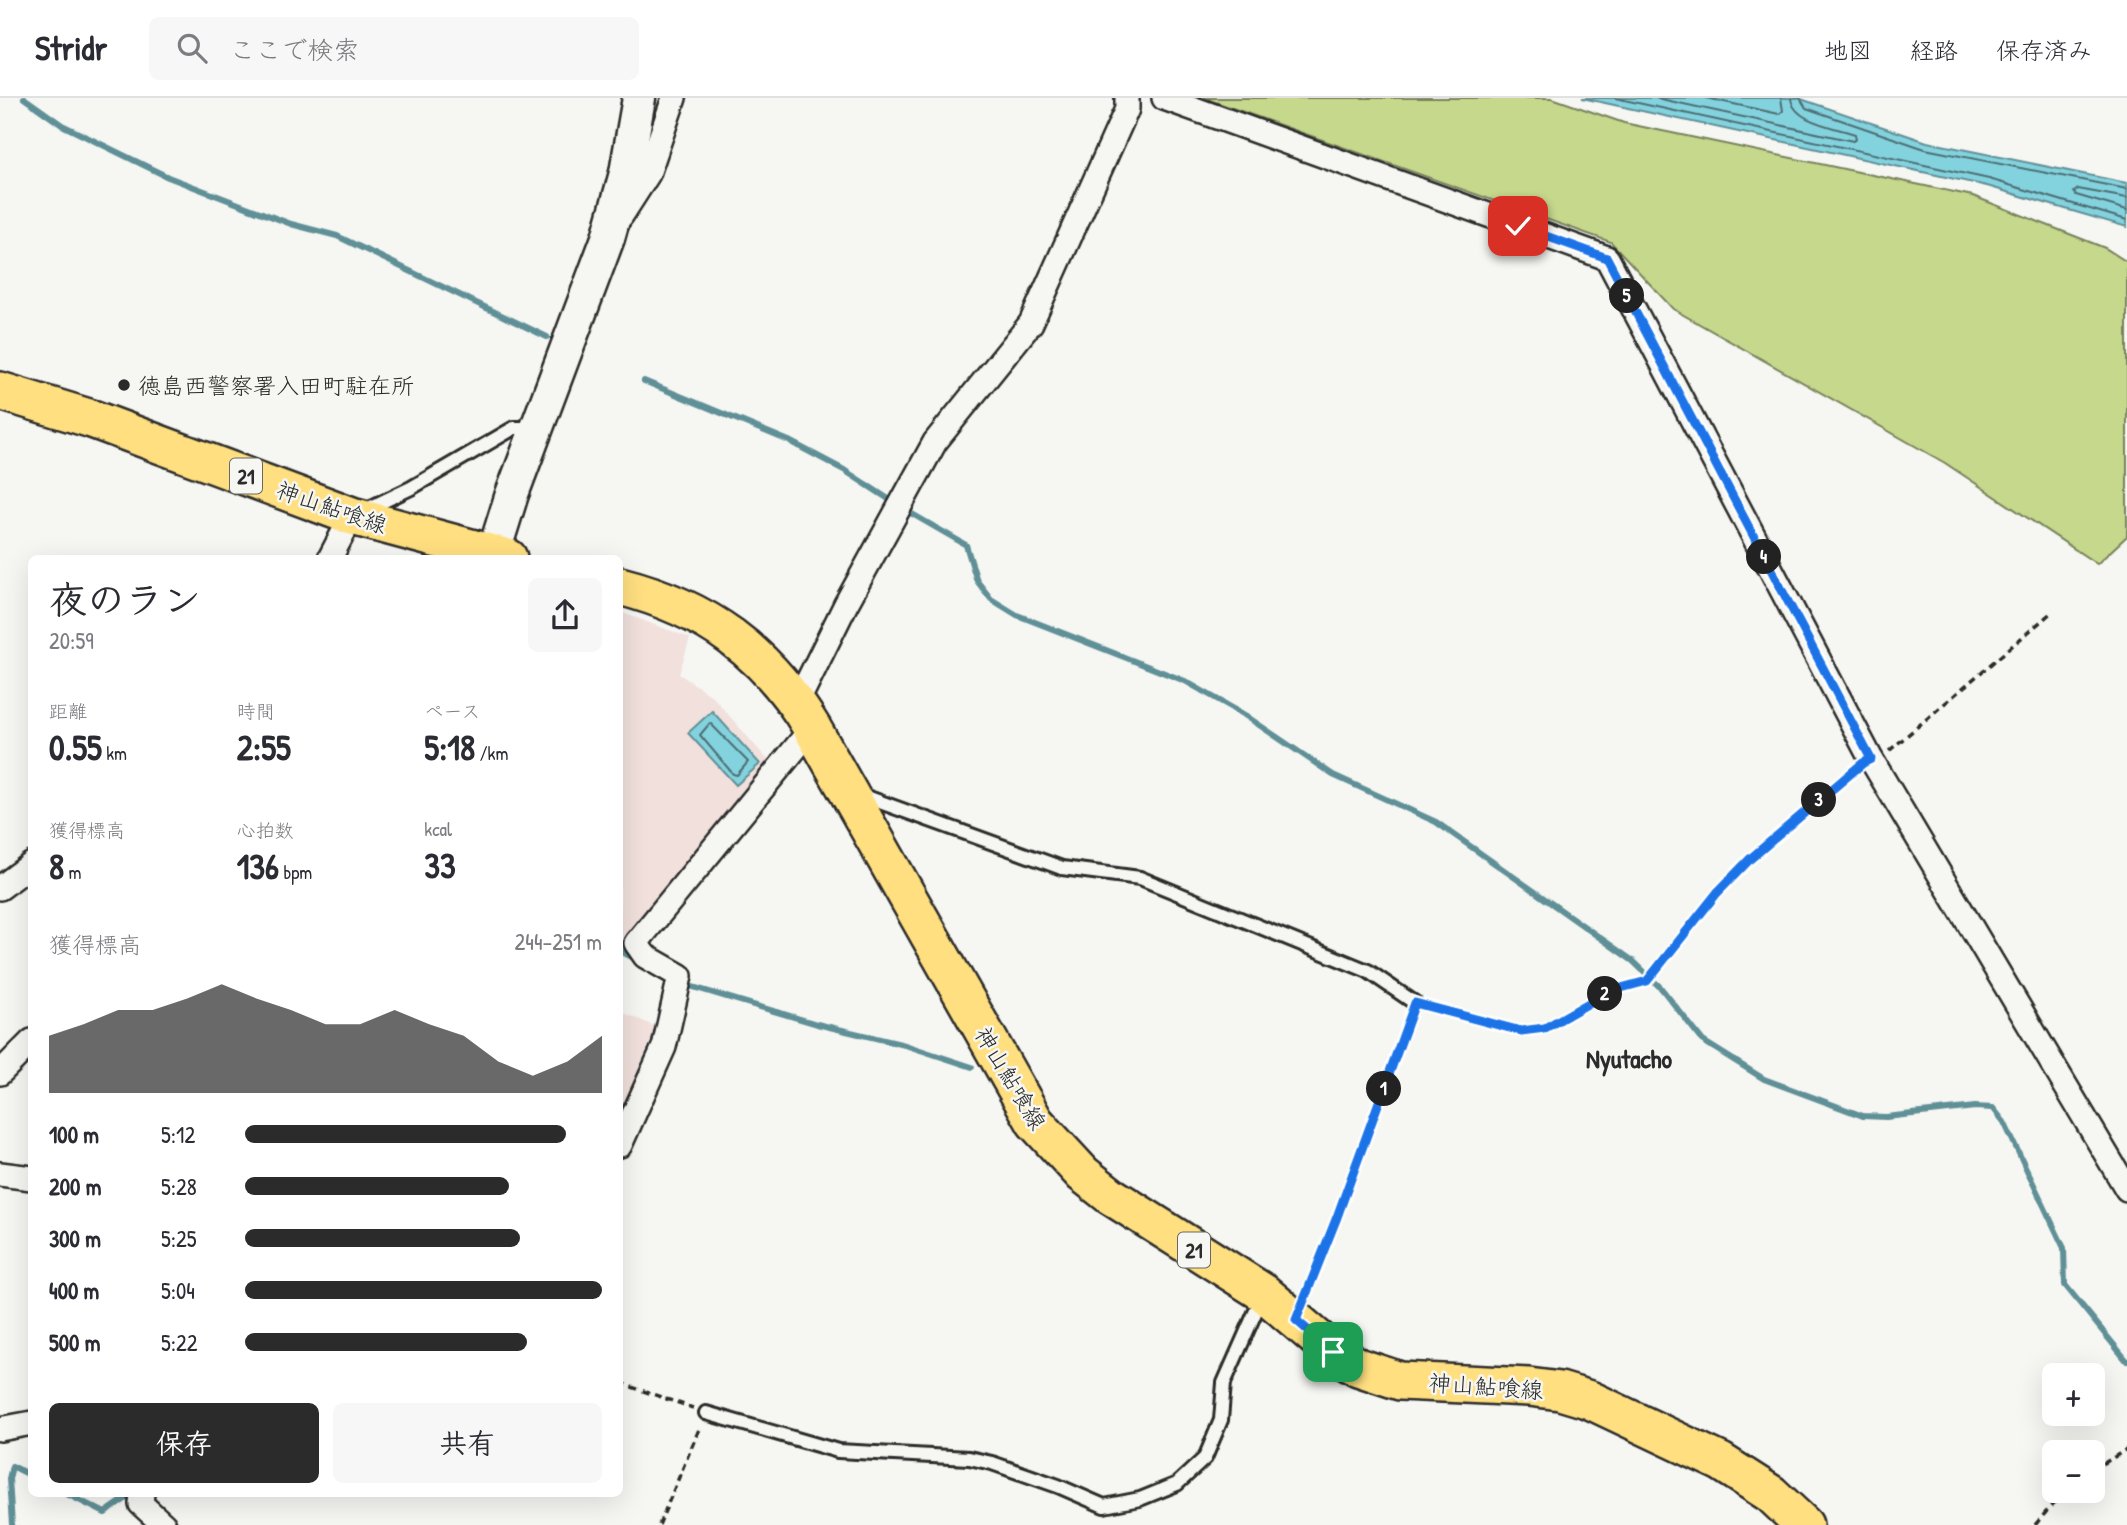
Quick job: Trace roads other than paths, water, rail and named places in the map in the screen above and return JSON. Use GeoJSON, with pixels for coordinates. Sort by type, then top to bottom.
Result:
{"type":"FeatureCollection","features":[{"type":"Feature","properties":{"kind":"main road","name":"神山鮎喰線"},"geometry":{"type":"LineString","coordinates":[[0,391],[92,419],[352,516],[494,555]]}},
{"type":"Feature","properties":{"kind":"main road","name":"神山鮎喰線"},"geometry":{"type":"LineString","coordinates":[[623,587],[672,603],[729,635],[778,677],[805,716],[1035,1122],[1083,1174],[1111,1196],[1264,1293],[1333,1352],[1379,1376],[1401,1381],[1529,1387],[1560,1391],[1590,1400],[1721,1462],[1771,1494],[1804,1525]]}},
{"type":"Feature","properties":{"kind":"street"},"geometry":{"type":"LineString","coordinates":[[501,555],[512,494],[608,236],[626,173],[639,98]]}},
{"type":"Feature","properties":{"kind":"street"},"geometry":{"type":"LineString","coordinates":[[608,236],[648,174],[674,98]]}},
{"type":"Feature","properties":{"kind":"street"},"geometry":{"type":"LineString","coordinates":[[623,1138],[664,1047],[680,976],[645,956],[636,943],[805,716],[898,506],[934,442],[1031,323],[1127,109],[1127,98]]}},
{"type":"Feature","properties":{"kind":"street"},"geometry":{"type":"LineString","coordinates":[[1164,98],[1607,258],[1871,759],[2127,1189]]}},
{"type":"Feature","properties":{"kind":"street"},"geometry":{"type":"LineString","coordinates":[[332,555],[352,516]]}},
{"type":"Feature","properties":{"kind":"street"},"geometry":{"type":"LineString","coordinates":[[0,888],[28,867]]}},
{"type":"Feature","properties":{"kind":"street"},"geometry":{"type":"LineString","coordinates":[[0,1073],[28,1045]]}},
{"type":"Feature","properties":{"kind":"street"},"geometry":{"type":"LineString","coordinates":[[0,1174],[28,1178]]}},
{"type":"Feature","properties":{"kind":"street"},"geometry":{"type":"LineString","coordinates":[[0,1429],[28,1424]]}},
{"type":"Feature","properties":{"kind":"street"},"geometry":{"type":"LineString","coordinates":[[142,1497],[141,1504],[164,1525]]}},
{"type":"Feature","properties":{"kind":"lane"},"geometry":{"type":"LineString","coordinates":[[352,516],[411,488],[514,428],[536,428]]}},
{"type":"Feature","properties":{"kind":"lane"},"geometry":{"type":"LineString","coordinates":[[848,791],[1062,868],[1140,878],[1368,971],[1415,1003]]}},
{"type":"Feature","properties":{"kind":"lane"},"geometry":{"type":"LineString","coordinates":[[706,1413],[838,1451],[969,1458],[992,1463],[1058,1486],[1104,1506],[1140,1499],[1177,1484],[1205,1458],[1221,1420],[1224,1383],[1264,1293]]}},
{"type":"Feature","properties":{"kind":"water"},"geometry":{"type":"Polygon","coordinates":[[[1582,98],[1798,98],[1927,142],[2127,183],[2127,227],[1987,186],[1582,98]]]}},
{"type":"Feature","properties":{"kind":"water"},"geometry":{"type":"Polygon","coordinates":[[[712,711],[760,764],[736,785],[688,733],[712,711]]]}},
{"type":"Feature","properties":{"kind":"waterway"},"geometry":{"type":"LineString","coordinates":[[24,98],[62,125],[168,177],[291,224],[337,236],[547,337]]}},
{"type":"Feature","properties":{"kind":"waterway"},"geometry":{"type":"LineString","coordinates":[[644,381],[789,441],[844,470],[966,545],[977,581],[991,599],[1017,615],[1185,681],[1243,714],[1333,775],[1436,822],[1633,961],[1661,988],[1703,1041],[1764,1079],[1863,1116],[1886,1117],[1975,1107],[1993,1108],[2004,1122],[2064,1248],[2065,1285],[2127,1361]]}},
{"type":"Feature","properties":{"kind":"waterway"},"geometry":{"type":"LineString","coordinates":[[623,952],[640,961]]}},
{"type":"Feature","properties":{"kind":"waterway"},"geometry":{"type":"LineString","coordinates":[[683,984],[817,1024],[905,1045],[972,1067]]}},
{"type":"Feature","properties":{"kind":"waterway"},"geometry":{"type":"LineString","coordinates":[[12,1525],[9,1479],[12,1466],[28,1474]]}},
{"type":"Feature","properties":{"kind":"waterway"},"geometry":{"type":"LineString","coordinates":[[73,1497],[105,1513],[128,1497]]}},
{"type":"Feature","properties":{"kind":"place","name":"徳島西警察署入田町駐在所"},"geometry":{"type":"Point","coordinates":[124,385]}},
{"type":"Feature","properties":{"kind":"district","name":"Nyutacho"},"geometry":{"type":"Point","coordinates":[1629,1058]}}]}
